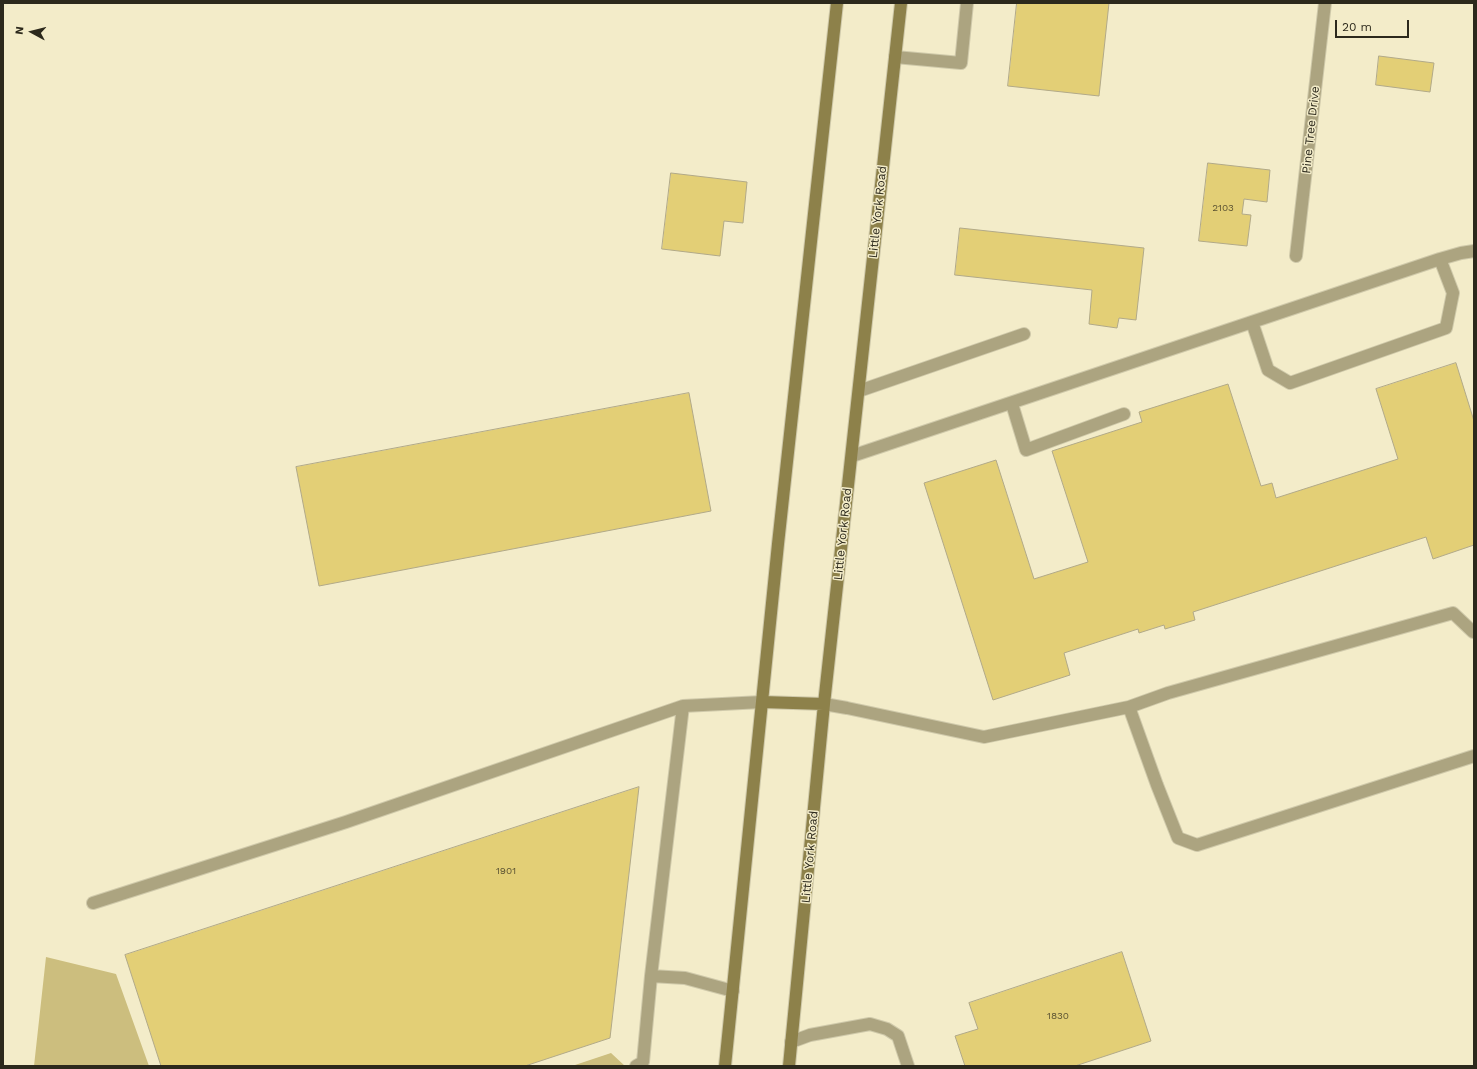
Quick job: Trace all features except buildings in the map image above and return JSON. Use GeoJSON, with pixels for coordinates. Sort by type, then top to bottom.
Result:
{"type":"FeatureCollection","features":[{"type":"Feature","properties":{"kind":"main road"},"geometry":{"type":"LineString","coordinates":[[725,1066],[762,702],[837,3]]}},
{"type":"Feature","properties":{"kind":"main road","name":"Little York Road"},"geometry":{"type":"LineString","coordinates":[[789,1066],[824,704],[901,3]]}},
{"type":"Feature","properties":{"kind":"main road"},"geometry":{"type":"LineString","coordinates":[[762,702],[824,704]]}},
{"type":"Feature","properties":{"kind":"street"},"geometry":{"type":"LineString","coordinates":[[895,57],[961,64],[967,3]]}},
{"type":"Feature","properties":{"kind":"street","name":"Pine Tree Drive"},"geometry":{"type":"LineString","coordinates":[[1296,256],[1325,3]]}},
{"type":"Feature","properties":{"kind":"street"},"geometry":{"type":"LineString","coordinates":[[852,456],[1012,404],[1440,259],[1474,251]]}},
{"type":"Feature","properties":{"kind":"street"},"geometry":{"type":"LineString","coordinates":[[1252,322],[1268,370],[1290,383],[1446,328],[1453,293],[1440,259]]}},
{"type":"Feature","properties":{"kind":"street"},"geometry":{"type":"LineString","coordinates":[[859,391],[1024,334]]}},
{"type":"Feature","properties":{"kind":"street"},"geometry":{"type":"LineString","coordinates":[[1012,404],[1026,450],[1124,414]]}},
{"type":"Feature","properties":{"kind":"street"},"geometry":{"type":"LineString","coordinates":[[824,704],[984,737],[1129,707],[1168,693],[1453,613],[1474,632]]}},
{"type":"Feature","properties":{"kind":"street"},"geometry":{"type":"LineString","coordinates":[[92,903],[346,822],[683,706],[762,702]]}},
{"type":"Feature","properties":{"kind":"street"},"geometry":{"type":"LineString","coordinates":[[636,1066],[643,1062],[651,976],[683,706]]}},
{"type":"Feature","properties":{"kind":"street"},"geometry":{"type":"LineString","coordinates":[[1129,707],[1157,786],[1178,838],[1197,845],[1474,756]]}},
{"type":"Feature","properties":{"kind":"street"},"geometry":{"type":"LineString","coordinates":[[651,976],[685,978],[733,991]]}},
{"type":"Feature","properties":{"kind":"street"},"geometry":{"type":"LineString","coordinates":[[791,1042],[810,1035],[870,1024],[887,1029],[898,1036],[908,1066]]}},
{"type":"Feature","properties":{"kind":"shaded area"},"geometry":{"type":"Polygon","coordinates":[[[46,957],[116,974],[149,1066],[34,1066],[46,957]]]}},
{"type":"Feature","properties":{"kind":"shaded area"},"geometry":{"type":"Polygon","coordinates":[[[611,1053],[625,1066],[572,1066],[611,1053]]]}}]}
